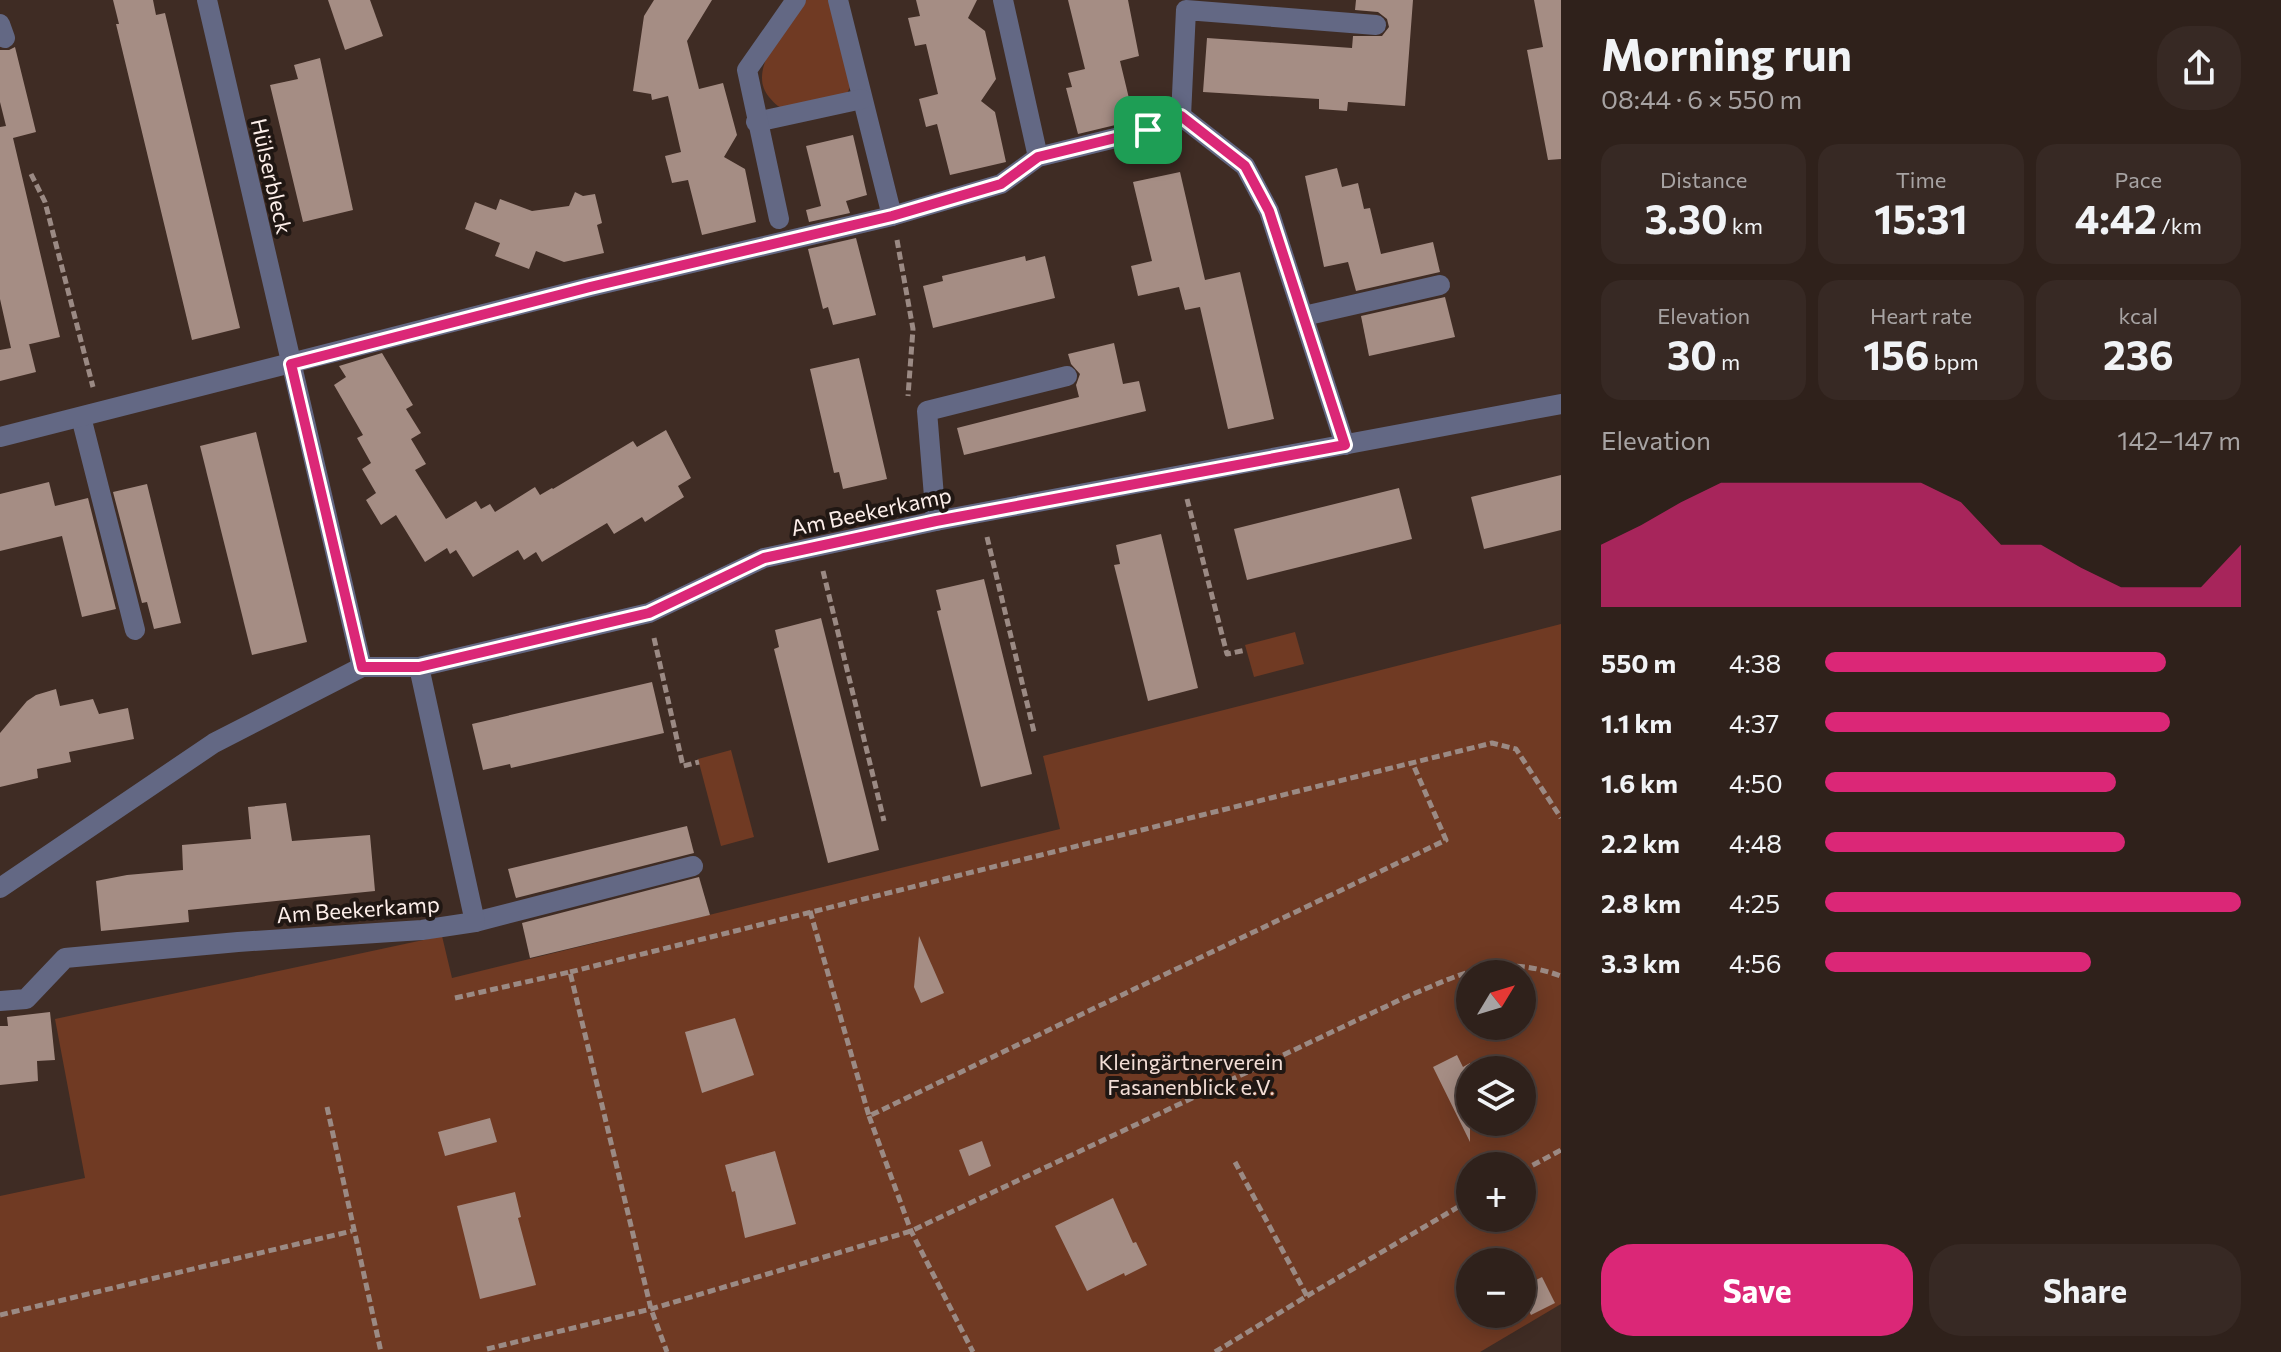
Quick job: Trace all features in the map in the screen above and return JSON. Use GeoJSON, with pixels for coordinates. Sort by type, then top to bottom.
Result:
{"type":"FeatureCollection","features":[{"type":"Feature","properties":{"kind":"street","name":"Hülserbleck"},"geometry":{"type":"LineString","coordinates":[[207,0],[362,667]]}},
{"type":"Feature","properties":{"kind":"street"},"geometry":{"type":"LineString","coordinates":[[779,219],[747,70],[796,0]]}},
{"type":"Feature","properties":{"kind":"street"},"geometry":{"type":"LineString","coordinates":[[838,0],[892,216]]}},
{"type":"Feature","properties":{"kind":"street"},"geometry":{"type":"LineString","coordinates":[[1003,0],[1038,157]]}},
{"type":"Feature","properties":{"kind":"street"},"geometry":{"type":"LineString","coordinates":[[1181,116],[1182,5],[1376,25]]}},
{"type":"Feature","properties":{"kind":"street"},"geometry":{"type":"LineString","coordinates":[[756,122],[862,99]]}},
{"type":"Feature","properties":{"kind":"street"},"geometry":{"type":"LineString","coordinates":[[0,437],[590,287],[892,216],[1001,184],[1038,157],[1148,130],[1181,116]]}},
{"type":"Feature","properties":{"kind":"street"},"geometry":{"type":"LineString","coordinates":[[1181,116],[1245,166],[1269,211],[1345,445]]}},
{"type":"Feature","properties":{"kind":"street"},"geometry":{"type":"LineString","coordinates":[[1304,316],[1440,285]]}},
{"type":"Feature","properties":{"kind":"street"},"geometry":{"type":"LineString","coordinates":[[936,521],[927,411],[1067,376]]}},
{"type":"Feature","properties":{"kind":"street","name":"Am Beekerkamp"},"geometry":{"type":"LineString","coordinates":[[0,888],[214,743],[362,667],[419,667],[649,613],[764,558],[817,546],[1561,404]]}},
{"type":"Feature","properties":{"kind":"street"},"geometry":{"type":"LineString","coordinates":[[90,414],[135,630]]}},
{"type":"Feature","properties":{"kind":"street","name":"Am Beekerkamp"},"geometry":{"type":"LineString","coordinates":[[0,1001],[26,999],[65,958],[238,942],[422,930],[475,922],[419,667]]}},
{"type":"Feature","properties":{"kind":"street"},"geometry":{"type":"LineString","coordinates":[[475,922],[693,866]]}},
{"type":"Feature","properties":{"kind":"path"},"geometry":{"type":"LineString","coordinates":[[31,174],[45,202],[90,414]]}},
{"type":"Feature","properties":{"kind":"path"},"geometry":{"type":"LineString","coordinates":[[892,216],[913,329],[907,395],[927,411]]}},
{"type":"Feature","properties":{"kind":"path"},"geometry":{"type":"LineString","coordinates":[[1181,475],[1227,654],[1246,650]]}},
{"type":"Feature","properties":{"kind":"path"},"geometry":{"type":"LineString","coordinates":[[981,513],[1034,732]]}},
{"type":"Feature","properties":{"kind":"path"},"geometry":{"type":"LineString","coordinates":[[817,546],[884,821]]}},
{"type":"Feature","properties":{"kind":"path"},"geometry":{"type":"LineString","coordinates":[[649,613],[683,766],[699,762]]}},
{"type":"Feature","properties":{"kind":"path"},"geometry":{"type":"LineString","coordinates":[[455,998],[1492,743],[1516,749],[1561,818]]}},
{"type":"Feature","properties":{"kind":"path"},"geometry":{"type":"LineString","coordinates":[[869,1116],[1446,840],[1412,762]]}},
{"type":"Feature","properties":{"kind":"path"},"geometry":{"type":"LineString","coordinates":[[810,911],[869,1116],[911,1231],[973,1352]]}},
{"type":"Feature","properties":{"kind":"path"},"geometry":{"type":"LineString","coordinates":[[487,1349],[651,1309],[911,1231],[1392,1004],[1476,968],[1514,965],[1561,976]]}},
{"type":"Feature","properties":{"kind":"path"},"geometry":{"type":"LineString","coordinates":[[570,972],[651,1309],[667,1352]]}},
{"type":"Feature","properties":{"kind":"path"},"geometry":{"type":"LineString","coordinates":[[327,1107],[381,1352]]}},
{"type":"Feature","properties":{"kind":"path"},"geometry":{"type":"LineString","coordinates":[[1536,1163],[1561,1150]]}},
{"type":"Feature","properties":{"kind":"path"},"geometry":{"type":"LineString","coordinates":[[1235,1162],[1307,1296]]}},
{"type":"Feature","properties":{"kind":"path"},"geometry":{"type":"LineString","coordinates":[[1215,1352],[1456,1208]]}},
{"type":"Feature","properties":{"kind":"path"},"geometry":{"type":"LineString","coordinates":[[0,1315],[352,1231]]}},
{"type":"Feature","properties":{"kind":"green space"},"geometry":{"type":"Polygon","coordinates":[[[806,0],[829,0],[851,85],[845,98],[803,108],[783,108],[769,97],[763,86],[762,73],[780,33],[806,0]]]}},
{"type":"Feature","properties":{"kind":"green space","name":"Kleingärtnerverein Fasanenblick e.V."},"geometry":{"type":"Polygon","coordinates":[[[1561,624],[1561,1304],[1536,1319],[1536,1248],[1456,1248],[1456,1328],[1520,1328],[1480,1352],[0,1352],[0,1196],[85,1178],[55,1019],[442,936],[452,978],[1060,829],[1043,756],[1561,624]]]}},
{"type":"Feature","properties":{"kind":"green space"},"geometry":{"type":"Polygon","coordinates":[[[1295,632],[1304,664],[1254,677],[1245,645],[1295,632]]]}},
{"type":"Feature","properties":{"kind":"green space"},"geometry":{"type":"Polygon","coordinates":[[[731,750],[754,837],[721,846],[698,759],[731,750]]]}},
{"type":"Feature","properties":{"kind":"building"},"geometry":{"type":"Polygon","coordinates":[[[113,0],[153,0],[156,15],[165,13],[240,328],[192,340],[116,24],[119,24],[113,0]]]}},
{"type":"Feature","properties":{"kind":"building"},"geometry":{"type":"Polygon","coordinates":[[[328,0],[370,0],[383,36],[345,50],[328,0]]]}},
{"type":"Feature","properties":{"kind":"building"},"geometry":{"type":"Polygon","coordinates":[[[654,0],[712,0],[687,41],[699,89],[723,83],[737,135],[724,157],[745,169],[756,222],[702,235],[688,180],[672,183],[665,156],[681,152],[668,96],[652,100],[651,94],[633,91],[644,16],[654,0]]]}},
{"type":"Feature","properties":{"kind":"building"},"geometry":{"type":"Polygon","coordinates":[[[916,0],[977,0],[968,18],[985,31],[996,79],[981,101],[995,112],[1006,162],[950,175],[937,124],[926,127],[919,99],[938,94],[926,44],[915,46],[908,18],[920,16],[916,0]]]}},
{"type":"Feature","properties":{"kind":"building"},"geometry":{"type":"Polygon","coordinates":[[[1068,0],[1128,0],[1139,56],[1120,61],[1132,121],[1078,134],[1066,88],[1072,87],[1068,73],[1085,69],[1068,0]]]}},
{"type":"Feature","properties":{"kind":"building"},"geometry":{"type":"Polygon","coordinates":[[[1356,0],[1413,0],[1405,106],[1348,102],[1347,111],[1319,109],[1319,99],[1203,92],[1207,38],[1352,48],[1353,36],[1382,36],[1389,27],[1387,19],[1378,12],[1355,10],[1356,0]]]}},
{"type":"Feature","properties":{"kind":"building"},"geometry":{"type":"Polygon","coordinates":[[[1534,0],[1561,0],[1561,159],[1548,160],[1527,50],[1543,47],[1534,0]]]}},
{"type":"Feature","properties":{"kind":"building"},"geometry":{"type":"Polygon","coordinates":[[[15,47],[36,132],[13,138],[60,337],[29,344],[36,372],[0,381],[0,350],[11,348],[0,299],[0,127],[6,126],[0,102],[0,50],[15,47]]]}},
{"type":"Feature","properties":{"kind":"building"},"geometry":{"type":"Polygon","coordinates":[[[320,58],[353,210],[303,222],[270,85],[298,79],[294,65],[320,58]]]}},
{"type":"Feature","properties":{"kind":"building"},"geometry":{"type":"Polygon","coordinates":[[[853,135],[867,195],[846,201],[850,213],[809,222],[806,210],[821,206],[806,146],[853,135]]]}},
{"type":"Feature","properties":{"kind":"building"},"geometry":{"type":"Polygon","coordinates":[[[1337,168],[1342,187],[1358,183],[1364,209],[1370,208],[1381,254],[1433,242],[1440,272],[1356,291],[1348,262],[1324,267],[1305,176],[1337,168]]]}},
{"type":"Feature","properties":{"kind":"building"},"geometry":{"type":"Polygon","coordinates":[[[1180,172],[1205,280],[1240,272],[1274,419],[1228,429],[1200,307],[1185,310],[1179,287],[1138,296],[1131,266],[1152,261],[1133,182],[1180,172]]]}},
{"type":"Feature","properties":{"kind":"building"},"geometry":{"type":"Polygon","coordinates":[[[575,192],[583,196],[595,194],[602,223],[597,225],[604,253],[564,262],[536,251],[529,269],[495,256],[500,243],[465,229],[475,202],[496,210],[500,199],[532,211],[569,206],[575,192]]]}},
{"type":"Feature","properties":{"kind":"building"},"geometry":{"type":"Polygon","coordinates":[[[856,238],[876,315],[833,325],[828,307],[823,309],[808,249],[856,238]]]}},
{"type":"Feature","properties":{"kind":"building"},"geometry":{"type":"Polygon","coordinates":[[[1025,256],[1026,261],[1045,256],[1055,298],[933,328],[923,286],[943,281],[942,276],[1025,256]]]}},
{"type":"Feature","properties":{"kind":"building"},"geometry":{"type":"Polygon","coordinates":[[[1445,297],[1455,337],[1369,356],[1361,316],[1445,297]]]}},
{"type":"Feature","properties":{"kind":"building"},"geometry":{"type":"Polygon","coordinates":[[[1114,343],[1123,384],[1139,381],[1146,411],[964,455],[957,428],[1079,397],[1076,385],[1080,374],[1071,364],[1068,354],[1114,343]]]}},
{"type":"Feature","properties":{"kind":"building"},"geometry":{"type":"Polygon","coordinates":[[[382,353],[413,405],[406,409],[421,433],[411,439],[426,464],[415,470],[446,519],[476,501],[481,509],[490,504],[495,512],[535,487],[540,495],[633,441],[637,447],[666,430],[691,478],[678,486],[684,497],[645,522],[642,517],[614,534],[607,523],[542,562],[536,552],[524,560],[518,550],[473,577],[456,550],[450,554],[447,548],[425,562],[396,515],[381,525],[366,500],[376,493],[362,469],[371,463],[357,438],[363,435],[334,385],[346,377],[339,366],[382,353]]]}},
{"type":"Feature","properties":{"kind":"building"},"geometry":{"type":"Polygon","coordinates":[[[859,358],[887,479],[843,489],[839,472],[834,473],[810,369],[859,358]]]}},
{"type":"Feature","properties":{"kind":"building"},"geometry":{"type":"Polygon","coordinates":[[[256,432],[307,642],[252,655],[200,446],[256,432]]]}},
{"type":"Feature","properties":{"kind":"building"},"geometry":{"type":"Polygon","coordinates":[[[1561,475],[1561,530],[1484,549],[1471,497],[1561,475]]]}},
{"type":"Feature","properties":{"kind":"building"},"geometry":{"type":"Polygon","coordinates":[[[49,482],[55,506],[88,498],[116,609],[82,617],[62,536],[0,551],[0,494],[49,482]]]}},
{"type":"Feature","properties":{"kind":"building"},"geometry":{"type":"Polygon","coordinates":[[[147,484],[181,623],[154,629],[147,602],[142,603],[113,492],[147,484]]]}},
{"type":"Feature","properties":{"kind":"building"},"geometry":{"type":"Polygon","coordinates":[[[1399,488],[1412,539],[1247,580],[1234,529],[1399,488]]]}},
{"type":"Feature","properties":{"kind":"building"},"geometry":{"type":"Polygon","coordinates":[[[1161,534],[1198,688],[1148,701],[1114,565],[1120,564],[1116,545],[1161,534]]]}},
{"type":"Feature","properties":{"kind":"building"},"geometry":{"type":"Polygon","coordinates":[[[984,579],[1032,774],[981,787],[937,611],[941,610],[936,590],[984,579]]]}},
{"type":"Feature","properties":{"kind":"building"},"geometry":{"type":"Polygon","coordinates":[[[821,618],[879,850],[828,863],[774,649],[779,647],[775,630],[821,618]]]}},
{"type":"Feature","properties":{"kind":"building"},"geometry":{"type":"Polygon","coordinates":[[[652,682],[664,733],[511,768],[510,764],[483,770],[472,724],[652,682]]]}},
{"type":"Feature","properties":{"kind":"building"},"geometry":{"type":"Polygon","coordinates":[[[56,689],[60,706],[93,699],[99,714],[128,708],[134,739],[69,752],[71,762],[37,769],[38,778],[0,787],[0,733],[27,701],[56,689]]]}},
{"type":"Feature","properties":{"kind":"building"},"geometry":{"type":"Polygon","coordinates":[[[286,803],[292,841],[370,835],[375,891],[188,910],[189,922],[101,931],[96,881],[183,870],[182,845],[251,839],[248,807],[286,803]]]}},
{"type":"Feature","properties":{"kind":"building"},"geometry":{"type":"Polygon","coordinates":[[[687,826],[694,853],[516,898],[508,869],[687,826]]]}},
{"type":"Feature","properties":{"kind":"building"},"geometry":{"type":"Polygon","coordinates":[[[699,877],[710,915],[530,958],[522,923],[699,877]]]}},
{"type":"Feature","properties":{"kind":"building"},"geometry":{"type":"Polygon","coordinates":[[[919,936],[944,993],[921,1003],[914,987],[919,936]]]}},
{"type":"Feature","properties":{"kind":"building"},"geometry":{"type":"Polygon","coordinates":[[[50,1012],[55,1060],[37,1061],[38,1081],[0,1085],[0,1026],[8,1026],[7,1017],[50,1012]]]}},
{"type":"Feature","properties":{"kind":"building"},"geometry":{"type":"Polygon","coordinates":[[[735,1018],[754,1075],[702,1093],[685,1032],[735,1018]]]}},
{"type":"Feature","properties":{"kind":"building"},"geometry":{"type":"Polygon","coordinates":[[[1458,1056],[1456,1114],[1433,1067],[1458,1056]]]}},
{"type":"Feature","properties":{"kind":"building"},"geometry":{"type":"Polygon","coordinates":[[[490,1118],[497,1142],[445,1156],[438,1132],[490,1118]]]}},
{"type":"Feature","properties":{"kind":"building"},"geometry":{"type":"Polygon","coordinates":[[[982,1141],[991,1166],[969,1176],[959,1150],[982,1141]]]}},
{"type":"Feature","properties":{"kind":"building"},"geometry":{"type":"Polygon","coordinates":[[[775,1151],[796,1224],[745,1238],[735,1191],[732,1192],[725,1165],[775,1151]]]}},
{"type":"Feature","properties":{"kind":"building"},"geometry":{"type":"Polygon","coordinates":[[[515,1192],[521,1217],[518,1218],[536,1285],[480,1299],[457,1206],[515,1192]]]}},
{"type":"Feature","properties":{"kind":"building"},"geometry":{"type":"Polygon","coordinates":[[[1113,1198],[1133,1243],[1136,1242],[1147,1265],[1087,1291],[1055,1226],[1113,1198]]]}},
{"type":"Feature","properties":{"kind":"building"},"geometry":{"type":"Polygon","coordinates":[[[1542,1277],[1555,1303],[1536,1312],[1536,1280],[1542,1277]]]}},
{"type":"Feature","properties":{"kind":"route"},"geometry":{"type":"LineString","coordinates":[[1181,116],[1245,166],[1269,211],[1345,445],[936,521],[764,558],[649,613],[419,667],[362,667],[291,364],[590,287],[892,216],[1001,184],[1038,157],[1148,130],[1181,116]]}}]}
